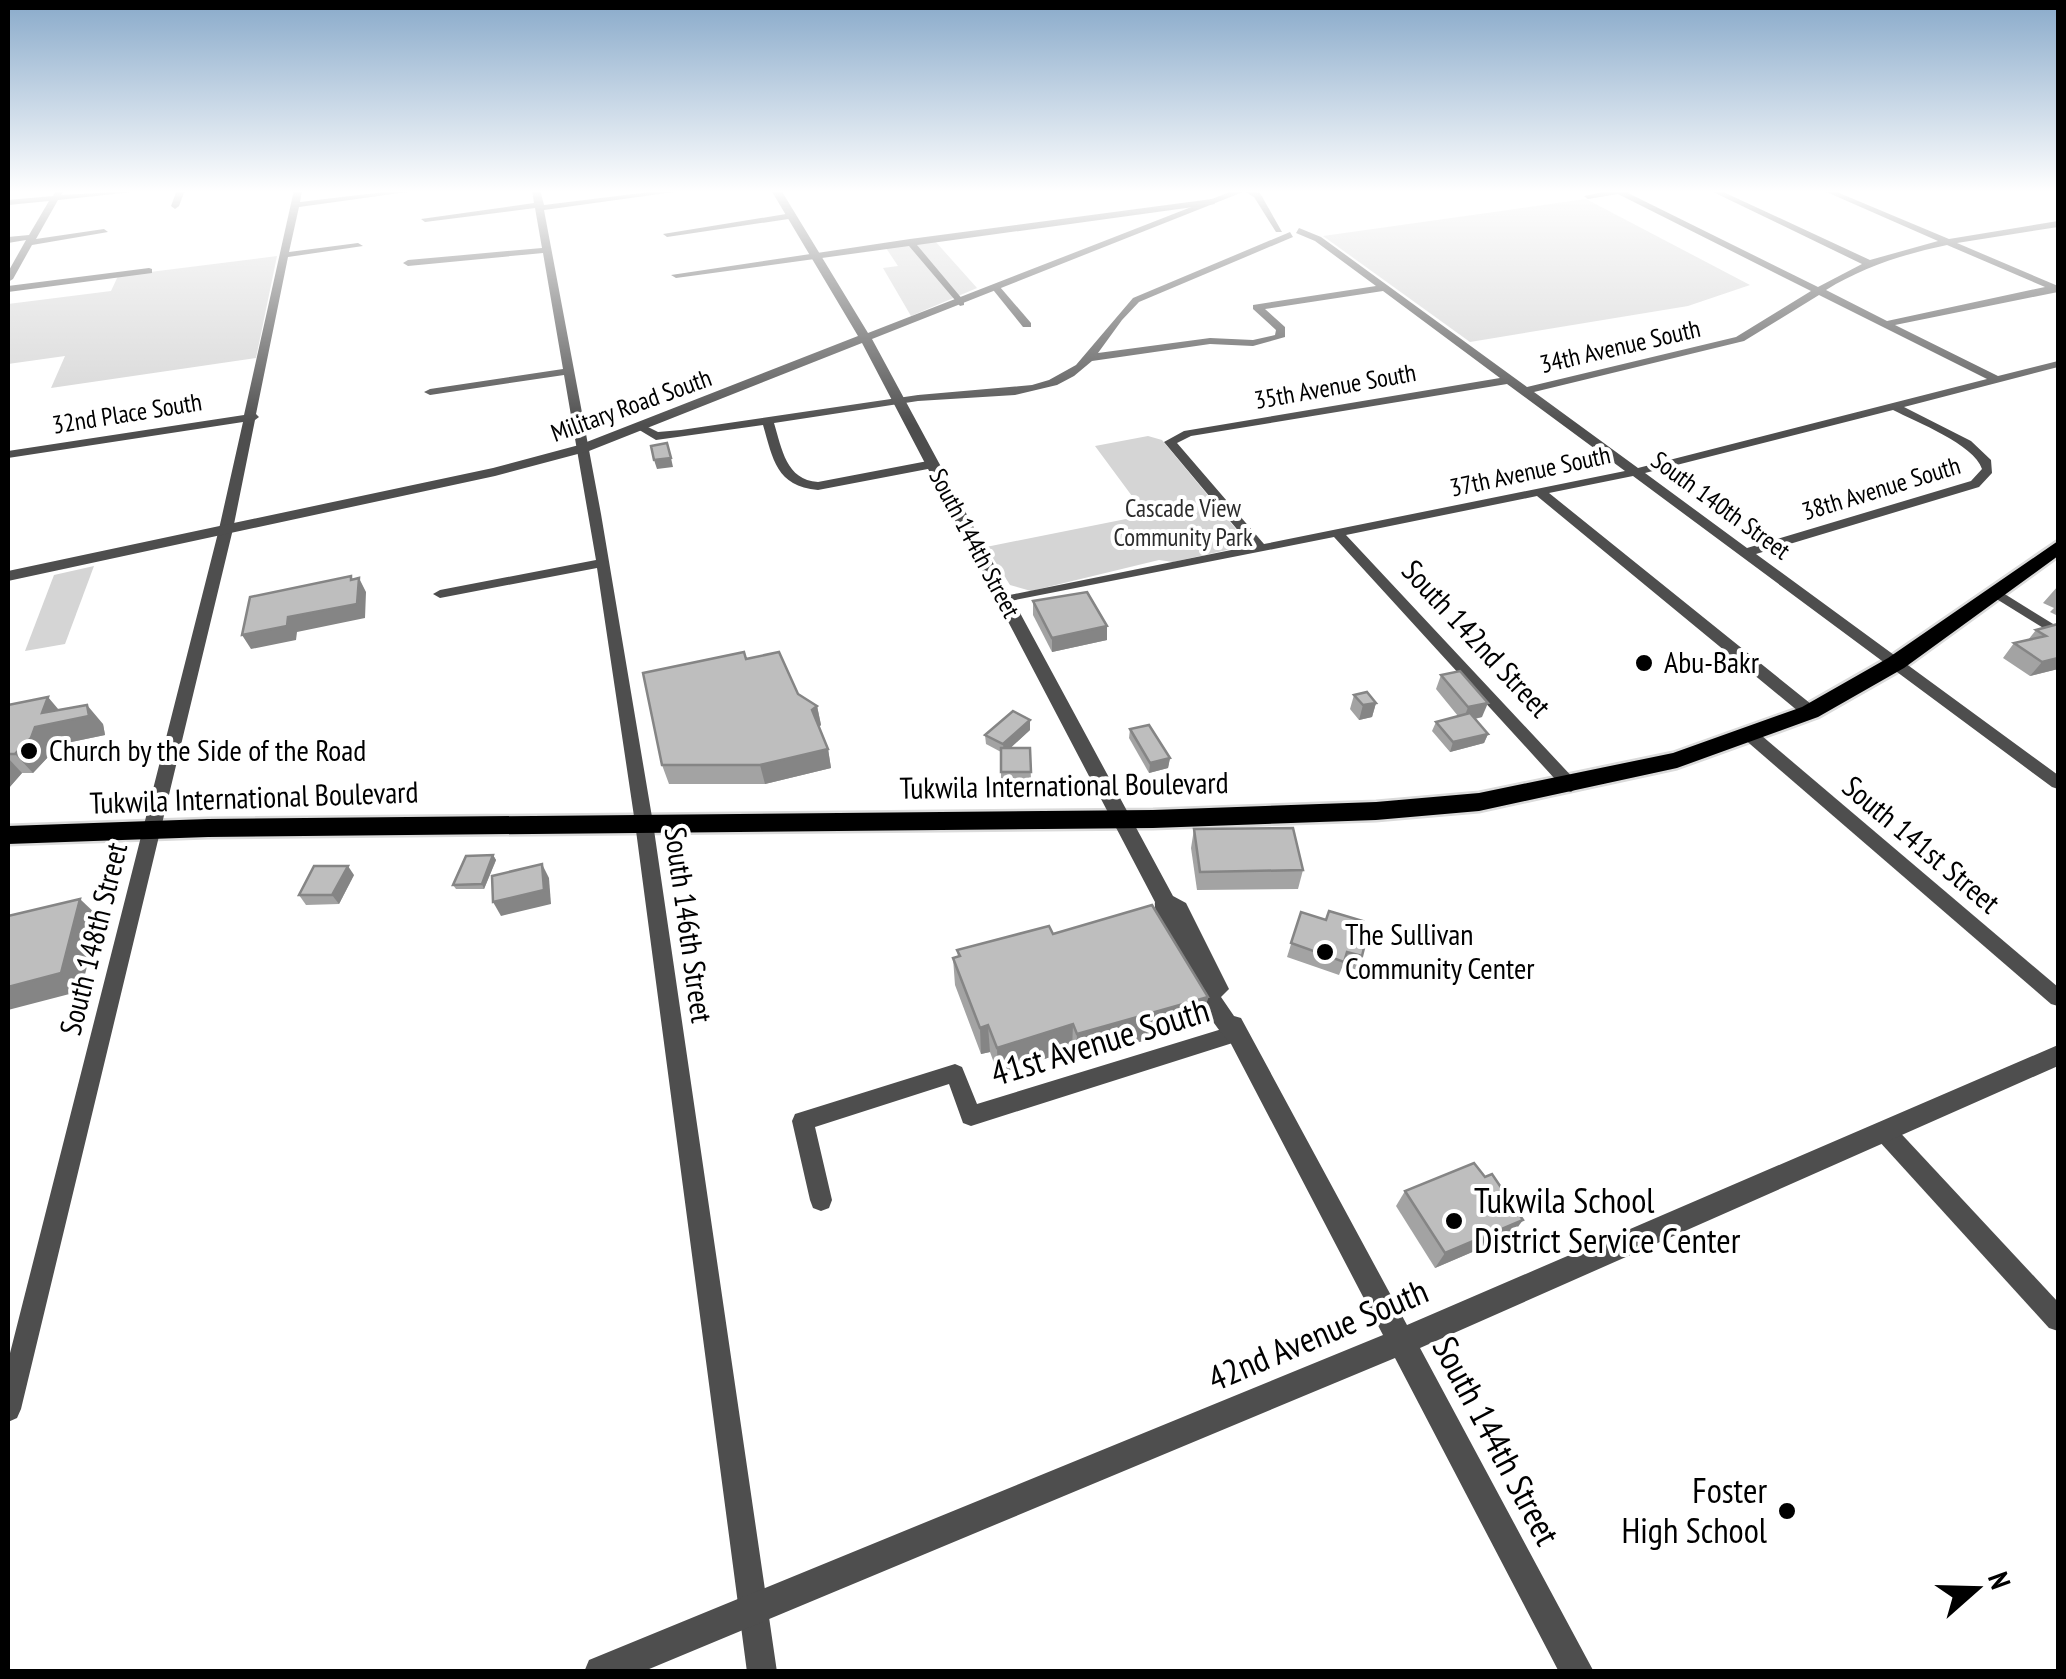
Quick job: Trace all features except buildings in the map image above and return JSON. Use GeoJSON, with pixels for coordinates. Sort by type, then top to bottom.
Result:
{"type":"FeatureCollection","features":[{"type":"Feature","properties":{"kind":"main road","name":"Tukwila International Boulevard"},"geometry":{"type":"LineString","coordinates":[[8,835],[1124,819],[1376,812],[1480,802],[1571,786],[1677,760],[1810,712],[1896,663],[2058,547]]}},
{"type":"Feature","properties":{"kind":"street","name":"South 148th Street"},"geometry":{"type":"LineString","coordinates":[[8,1409],[226,529],[283,268]]}},
{"type":"Feature","properties":{"kind":"street","name":"South 146th Street"},"geometry":{"type":"LineString","coordinates":[[552,268],[644,823],[762,1672]]}},
{"type":"Feature","properties":{"kind":"street"},"geometry":{"type":"LineString","coordinates":[[676,275],[723,268]]}},
{"type":"Feature","properties":{"kind":"street","name":"South 144th Street"},"geometry":{"type":"LineString","coordinates":[[824,268],[900,400],[1124,819],[1166,902],[1168,924],[1218,1012],[1235,1034],[1578,1672]]}},
{"type":"Feature","properties":{"kind":"street"},"geometry":{"type":"LineString","coordinates":[[932,268],[960,303]]}},
{"type":"Feature","properties":{"kind":"street","name":"Military Road South"},"geometry":{"type":"LineString","coordinates":[[8,576],[495,472],[584,448],[1045,268]]}},
{"type":"Feature","properties":{"kind":"street"},"geometry":{"type":"LineString","coordinates":[[642,428],[665,436],[900,400],[1038,386],[1068,376],[1136,300],[1212,268]]}},
{"type":"Feature","properties":{"kind":"street","name":"South 140th Street"},"geometry":{"type":"LineString","coordinates":[[1358,268],[1748,552],[2058,784]]}},
{"type":"Feature","properties":{"kind":"street"},"geometry":{"type":"LineString","coordinates":[[1773,268],[1996,379]]}},
{"type":"Feature","properties":{"kind":"street","name":"34th Avenue South"},"geometry":{"type":"LineString","coordinates":[[1526,391],[1720,346],[1771,324],[1818,291],[1862,268]]}},
{"type":"Feature","properties":{"kind":"street"},"geometry":{"type":"LineString","coordinates":[[2011,268],[2057,288]]}},
{"type":"Feature","properties":{"kind":"street"},"geometry":{"type":"LineString","coordinates":[[8,289],[149,271]]}},
{"type":"Feature","properties":{"kind":"street"},"geometry":{"type":"LineString","coordinates":[[996,288],[1027,324]]}},
{"type":"Feature","properties":{"kind":"street"},"geometry":{"type":"LineString","coordinates":[[1088,358],[1210,341],[1253,343],[1283,334],[1258,307],[1384,288]]}},
{"type":"Feature","properties":{"kind":"street"},"geometry":{"type":"LineString","coordinates":[[1886,324],[2057,288]]}},
{"type":"Feature","properties":{"kind":"street","name":"37th Avenue South"},"geometry":{"type":"LineString","coordinates":[[1005,600],[1636,472],[2058,364]]}},
{"type":"Feature","properties":{"kind":"street"},"geometry":{"type":"LineString","coordinates":[[430,392],[570,370]]}},
{"type":"Feature","properties":{"kind":"street","name":"35th Avenue South"},"geometry":{"type":"LineString","coordinates":[[1260,549],[1170,442],[1188,434],[1509,380]]}},
{"type":"Feature","properties":{"kind":"street","name":"38th Avenue South"},"geometry":{"type":"LineString","coordinates":[[1748,552],[1975,484],[1988,470],[1985,460],[1967,444],[1892,406]]}},
{"type":"Feature","properties":{"kind":"street","name":"32nd Place South"},"geometry":{"type":"LineString","coordinates":[[8,454],[252,416]]}},
{"type":"Feature","properties":{"kind":"street"},"geometry":{"type":"LineString","coordinates":[[768,422],[787,478],[798,485],[818,486],[933,464]]}},
{"type":"Feature","properties":{"kind":"street"},"geometry":{"type":"LineString","coordinates":[[1540,492],[1810,712]]}},
{"type":"Feature","properties":{"kind":"street","name":"South 142nd Street"},"geometry":{"type":"LineString","coordinates":[[1338,534],[1571,786]]}},
{"type":"Feature","properties":{"kind":"street"},"geometry":{"type":"LineString","coordinates":[[440,594],[603,563]]}},
{"type":"Feature","properties":{"kind":"street"},"geometry":{"type":"LineString","coordinates":[[1995,592],[2058,633]]}},
{"type":"Feature","properties":{"kind":"street","name":"South 141st Street"},"geometry":{"type":"LineString","coordinates":[[1749,734],[2058,998]]}},
{"type":"Feature","properties":{"kind":"street","name":"41st Avenue South"},"geometry":{"type":"LineString","coordinates":[[821,1200],[804,1121],[955,1073],[971,1116],[1235,1034]]}},
{"type":"Feature","properties":{"kind":"street","name":"42nd Avenue South"},"geometry":{"type":"LineString","coordinates":[[601,1672],[1400,1341],[2058,1055]]}},
{"type":"Feature","properties":{"kind":"street"},"geometry":{"type":"LineString","coordinates":[[1886,1132],[2058,1319]]}},
{"type":"Feature","properties":{"kind":"green space"},"geometry":{"type":"Polygon","coordinates":[[[179,268],[274,268],[256,358],[51,388],[65,356],[8,364],[8,304],[111,291],[118,276],[179,268]]]}},
{"type":"Feature","properties":{"kind":"green space"},"geometry":{"type":"Polygon","coordinates":[[[883,268],[959,268],[977,288],[911,316],[883,268]]]}},
{"type":"Feature","properties":{"kind":"green space"},"geometry":{"type":"Polygon","coordinates":[[[1368,268],[1718,268],[1750,285],[1688,306],[1470,342],[1368,268]]]}},
{"type":"Feature","properties":{"kind":"green space","name":"Cascade View Community Park"},"geometry":{"type":"Polygon","coordinates":[[[1148,436],[1162,440],[1245,540],[1245,546],[1173,562],[1159,560],[1031,591],[1010,585],[986,547],[1146,515],[1095,446],[1148,436]]]}},
{"type":"Feature","properties":{"kind":"green space"},"geometry":{"type":"Polygon","coordinates":[[[94,566],[65,644],[25,651],[54,575],[94,566]]]}},
{"type":"Feature","properties":{"kind":"place","name":"Abu-Bakr"},"geometry":{"type":"Point","coordinates":[1644,663]}},
{"type":"Feature","properties":{"kind":"place","name":"Church by the Side of the Road"},"geometry":{"type":"Point","coordinates":[29,751]}},
{"type":"Feature","properties":{"kind":"place","name":"The Sullivan Community Center"},"geometry":{"type":"Point","coordinates":[1325,952]}},
{"type":"Feature","properties":{"kind":"place","name":"Tukwila School District Service Center"},"geometry":{"type":"Point","coordinates":[1454,1221]}},
{"type":"Feature","properties":{"kind":"place","name":"Foster High School"},"geometry":{"type":"Point","coordinates":[1787,1511]}}]}
